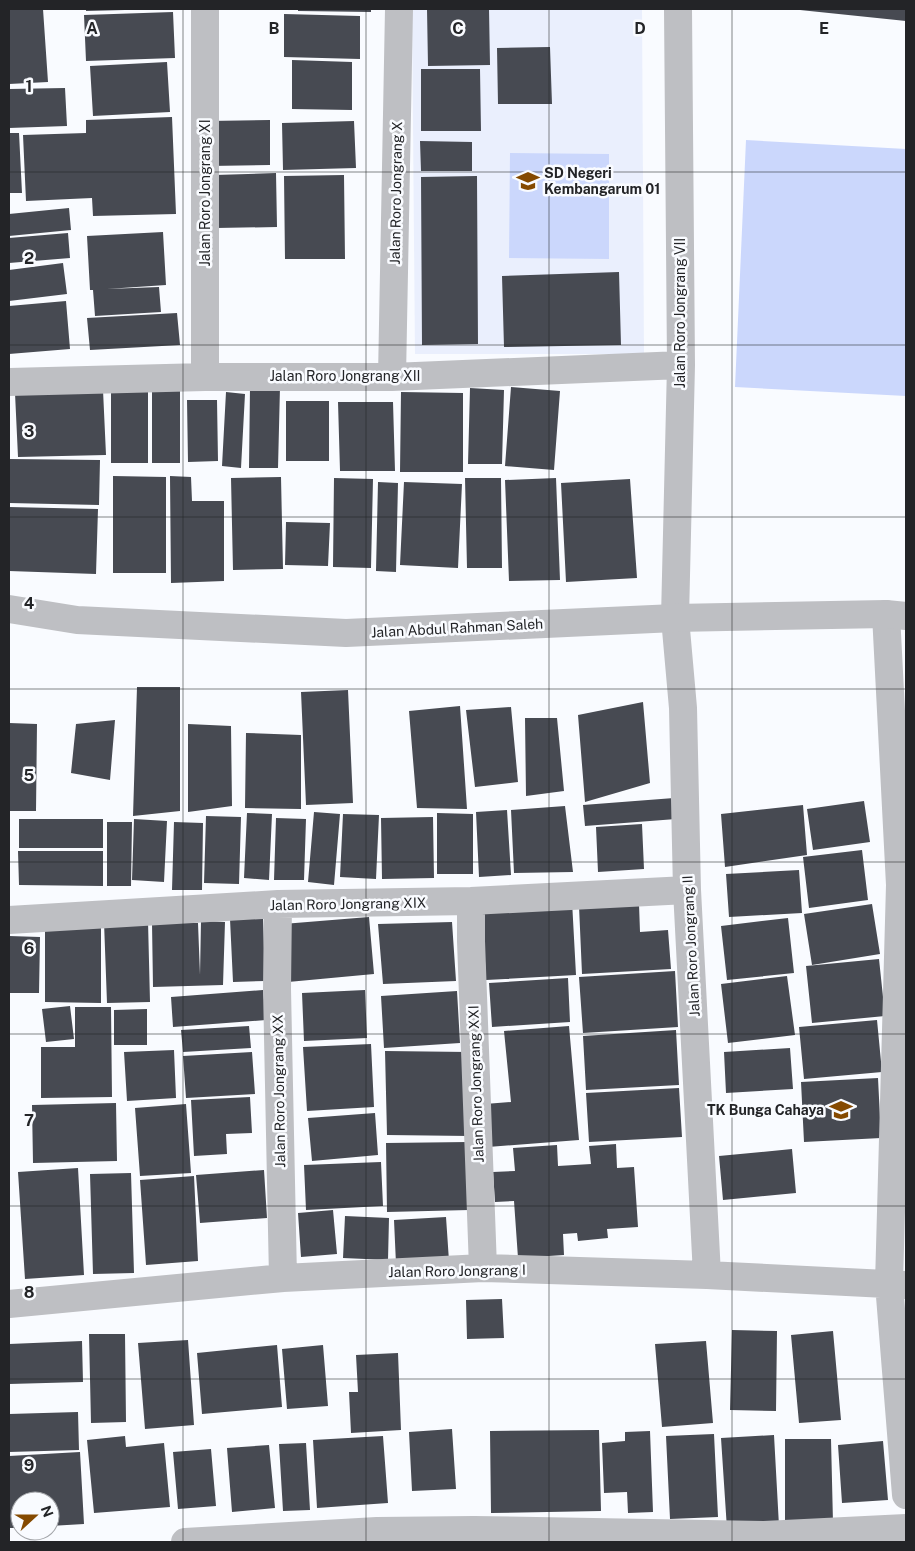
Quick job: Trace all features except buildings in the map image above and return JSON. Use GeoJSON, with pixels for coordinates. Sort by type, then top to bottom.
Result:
{"type":"FeatureCollection","features":[{"type":"Feature","properties":{"kind":"street","name":"Jalan Roro Jongrang XI"},"geometry":{"type":"LineString","coordinates":[[205,9],[205,376]]}},
{"type":"Feature","properties":{"kind":"street","name":"Jalan Roro Jongrang X"},"geometry":{"type":"LineString","coordinates":[[392,377],[399,9]]}},
{"type":"Feature","properties":{"kind":"street","name":"Jalan Roro Jongrang VII"},"geometry":{"type":"LineString","coordinates":[[675,618],[681,365],[678,9]]}},
{"type":"Feature","properties":{"kind":"street","name":"Jalan Roro Jongrang XII"},"geometry":{"type":"LineString","coordinates":[[9,382],[205,376],[392,377],[681,365]]}},
{"type":"Feature","properties":{"kind":"street","name":"Jalan Abdul Rahman Saleh"},"geometry":{"type":"LineString","coordinates":[[9,609],[76,620],[346,633],[675,618],[896,615]]}},
{"type":"Feature","properties":{"kind":"street"},"geometry":{"type":"LineString","coordinates":[[896,615],[903,886],[898,1285],[906,1495]]}},
{"type":"Feature","properties":{"kind":"street","name":"Jalan Roro Jongrang II"},"geometry":{"type":"LineString","coordinates":[[675,618],[683,708],[687,890],[707,1274]]}},
{"type":"Feature","properties":{"kind":"street","name":"Jalan Roro Jongrang XIX"},"geometry":{"type":"LineString","coordinates":[[9,920],[278,904],[471,901],[687,890]]}},
{"type":"Feature","properties":{"kind":"street","name":"Jalan Roro Jongrang XXI"},"geometry":{"type":"LineString","coordinates":[[471,901],[483,1268]]}},
{"type":"Feature","properties":{"kind":"street","name":"Jalan Roro Jongrang XX"},"geometry":{"type":"LineString","coordinates":[[278,904],[277,989],[283,1278]]}},
{"type":"Feature","properties":{"kind":"street","name":"Jalan Roro Jongrang I"},"geometry":{"type":"LineString","coordinates":[[9,1304],[283,1278],[483,1268],[707,1274],[898,1285]]}},
{"type":"Feature","properties":{"kind":"street"},"geometry":{"type":"LineString","coordinates":[[185,1542],[377,1531],[474,1530],[764,1535],[906,1528]]}},
{"type":"Feature","properties":{"kind":"shaded area","name":"SD Negeri Kembangarum 01"},"geometry":{"type":"Polygon","coordinates":[[[412,9],[642,9],[644,354],[415,354],[412,9]]]}},
{"type":"Feature","properties":{"kind":"shaded area"},"geometry":{"type":"Polygon","coordinates":[[[746,140],[906,149],[906,396],[735,387],[746,140]]]}},
{"type":"Feature","properties":{"kind":"shaded area"},"geometry":{"type":"Polygon","coordinates":[[[510,153],[609,154],[609,259],[509,258],[510,153]]]}},
{"type":"Feature","properties":{"kind":"place","name":"SD Negeri Kembangarum 01"},"geometry":{"type":"Point","coordinates":[528,181]}},
{"type":"Feature","properties":{"kind":"place","name":"TK Bunga Cahaya"},"geometry":{"type":"Point","coordinates":[841,1110]}}]}
